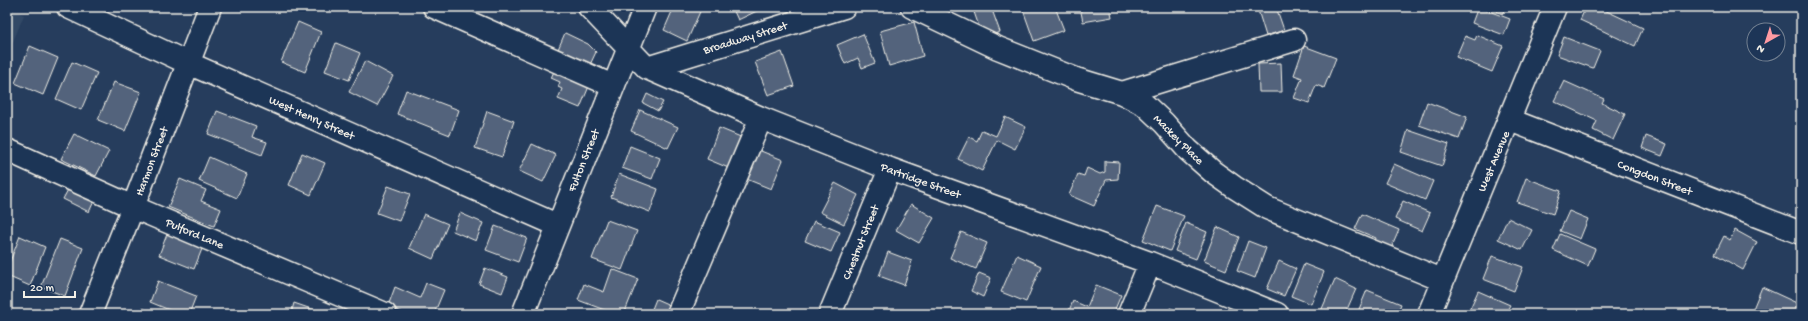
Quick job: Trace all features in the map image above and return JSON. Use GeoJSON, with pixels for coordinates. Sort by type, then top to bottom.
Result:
{"type":"FeatureCollection","features":[{"type":"Feature","properties":{"kind":"street","name":"Harmon Street"},"geometry":{"type":"LineString","coordinates":[[90,314],[210,7]]}},
{"type":"Feature","properties":{"kind":"street"},"geometry":{"type":"LineString","coordinates":[[434,7],[613,86]]}},
{"type":"Feature","properties":{"kind":"street","name":"Partridge Street"},"geometry":{"type":"LineString","coordinates":[[589,7],[628,50],[647,68],[761,118],[890,169],[1150,264],[1277,314]]}},
{"type":"Feature","properties":{"kind":"street","name":"Fulton Street"},"geometry":{"type":"LineString","coordinates":[[523,314],[557,225],[645,7]]}},
{"type":"Feature","properties":{"kind":"street","name":"Broadway Street"},"geometry":{"type":"LineString","coordinates":[[647,68],[806,13],[844,7]]}},
{"type":"Feature","properties":{"kind":"street","name":"Mackey Place"},"geometry":{"type":"LineString","coordinates":[[912,7],[998,48],[1076,79],[1122,93],[1145,105],[1164,123],[1188,150],[1213,172],[1234,188],[1267,208],[1442,280]]}},
{"type":"Feature","properties":{"kind":"street","name":"West Avenue"},"geometry":{"type":"LineString","coordinates":[[1429,314],[1510,120],[1555,7]]}},
{"type":"Feature","properties":{"kind":"street","name":"West Henry Street"},"geometry":{"type":"LineString","coordinates":[[77,9],[188,63],[557,225]]}},
{"type":"Feature","properties":{"kind":"street"},"geometry":{"type":"LineString","coordinates":[[1122,93],[1294,40]]}},
{"type":"Feature","properties":{"kind":"street"},"geometry":{"type":"LineString","coordinates":[[678,314],[761,118]]}},
{"type":"Feature","properties":{"kind":"street","name":"Congdon Street"},"geometry":{"type":"LineString","coordinates":[[1510,120],[1801,233]]}},
{"type":"Feature","properties":{"kind":"street","name":"Pulford Lane"},"geometry":{"type":"LineString","coordinates":[[7,150],[133,207],[385,314]]}},
{"type":"Feature","properties":{"kind":"street","name":"Chestnut Street"},"geometry":{"type":"LineString","coordinates":[[830,314],[890,169]]}},
{"type":"Feature","properties":{"kind":"street"},"geometry":{"type":"LineString","coordinates":[[1129,314],[1150,264]]}},
{"type":"Feature","properties":{"kind":"shaded area"},"geometry":{"type":"Polygon","coordinates":[[[7,8],[24,15],[7,56],[7,8]]]}},
{"type":"Feature","properties":{"kind":"building"},"geometry":{"type":"Polygon","coordinates":[[[674,7],[702,7],[687,41],[664,30],[674,7]]]}},
{"type":"Feature","properties":{"kind":"building"},"geometry":{"type":"Polygon","coordinates":[[[732,7],[760,7],[761,9],[738,20],[732,7]]]}},
{"type":"Feature","properties":{"kind":"building"},"geometry":{"type":"Polygon","coordinates":[[[991,7],[1000,32],[983,38],[974,12],[991,7]]]}},
{"type":"Feature","properties":{"kind":"building"},"geometry":{"type":"Polygon","coordinates":[[[1022,7],[1055,7],[1064,30],[1034,41],[1022,7]]]}},
{"type":"Feature","properties":{"kind":"building"},"geometry":{"type":"Polygon","coordinates":[[[1080,7],[1110,7],[1112,17],[1083,22],[1080,7]]]}},
{"type":"Feature","properties":{"kind":"building"},"geometry":{"type":"Polygon","coordinates":[[[1257,7],[1276,7],[1284,30],[1266,36],[1257,7]]]}},
{"type":"Feature","properties":{"kind":"building"},"geometry":{"type":"Polygon","coordinates":[[[1478,7],[1510,19],[1504,35],[1472,23],[1478,7]]]}},
{"type":"Feature","properties":{"kind":"building"},"geometry":{"type":"Polygon","coordinates":[[[1489,7],[1506,7],[1502,14],[1489,7]]]}},
{"type":"Feature","properties":{"kind":"building"},"geometry":{"type":"Polygon","coordinates":[[[1586,7],[1598,7],[1643,28],[1635,46],[1580,20],[1586,7]]]}},
{"type":"Feature","properties":{"kind":"building"},"geometry":{"type":"Polygon","coordinates":[[[298,22],[321,32],[305,72],[281,62],[298,22]]]}},
{"type":"Feature","properties":{"kind":"building"},"geometry":{"type":"Polygon","coordinates":[[[914,22],[923,56],[889,66],[880,31],[914,22]]]}},
{"type":"Feature","properties":{"kind":"building"},"geometry":{"type":"Polygon","coordinates":[[[565,33],[588,44],[596,52],[588,69],[556,54],[565,33]]]}},
{"type":"Feature","properties":{"kind":"building"},"geometry":{"type":"Polygon","coordinates":[[[863,34],[875,63],[862,68],[858,58],[845,64],[837,45],[863,34]]]}},
{"type":"Feature","properties":{"kind":"building"},"geometry":{"type":"Polygon","coordinates":[[[1477,35],[1503,46],[1492,72],[1456,57],[1465,36],[1475,40],[1477,35]]]}},
{"type":"Feature","properties":{"kind":"building"},"geometry":{"type":"Polygon","coordinates":[[[1564,37],[1600,51],[1593,68],[1557,55],[1564,37]]]}},
{"type":"Feature","properties":{"kind":"building"},"geometry":{"type":"Polygon","coordinates":[[[336,43],[360,53],[349,80],[325,71],[336,43]]]}},
{"type":"Feature","properties":{"kind":"building"},"geometry":{"type":"Polygon","coordinates":[[[30,46],[58,58],[43,95],[15,83],[30,46]]]}},
{"type":"Feature","properties":{"kind":"building"},"geometry":{"type":"Polygon","coordinates":[[[1304,46],[1336,58],[1324,88],[1316,85],[1309,103],[1294,98],[1302,78],[1294,75],[1304,46]]]}},
{"type":"Feature","properties":{"kind":"building"},"geometry":{"type":"Polygon","coordinates":[[[782,52],[794,86],[768,95],[755,62],[782,52]]]}},
{"type":"Feature","properties":{"kind":"building"},"geometry":{"type":"Polygon","coordinates":[[[365,61],[393,76],[377,106],[349,92],[365,61]]]}},
{"type":"Feature","properties":{"kind":"building"},"geometry":{"type":"Polygon","coordinates":[[[72,62],[97,73],[81,110],[56,99],[72,62]]]}},
{"type":"Feature","properties":{"kind":"building"},"geometry":{"type":"Polygon","coordinates":[[[1281,63],[1282,92],[1259,92],[1258,64],[1281,63]]]}},
{"type":"Feature","properties":{"kind":"building"},"geometry":{"type":"Polygon","coordinates":[[[555,69],[590,84],[580,108],[558,99],[562,89],[558,87],[560,82],[551,78],[555,69]]]}},
{"type":"Feature","properties":{"kind":"building"},"geometry":{"type":"Polygon","coordinates":[[[1564,81],[1604,99],[1602,103],[1625,114],[1613,140],[1593,130],[1597,121],[1554,101],[1564,81]]]}},
{"type":"Feature","properties":{"kind":"building"},"geometry":{"type":"Polygon","coordinates":[[[114,82],[141,92],[125,131],[98,120],[114,82]]]}},
{"type":"Feature","properties":{"kind":"building"},"geometry":{"type":"Polygon","coordinates":[[[406,90],[459,110],[450,135],[397,114],[406,90]]]}},
{"type":"Feature","properties":{"kind":"building"},"geometry":{"type":"Polygon","coordinates":[[[647,94],[663,102],[658,111],[643,103],[647,94]]]}},
{"type":"Feature","properties":{"kind":"building"},"geometry":{"type":"Polygon","coordinates":[[[1427,102],[1467,117],[1459,139],[1419,125],[1427,102]]]}},
{"type":"Feature","properties":{"kind":"building"},"geometry":{"type":"Polygon","coordinates":[[[640,110],[678,127],[668,148],[631,131],[640,110]]]}},
{"type":"Feature","properties":{"kind":"building"},"geometry":{"type":"Polygon","coordinates":[[[217,111],[256,126],[252,137],[267,142],[262,155],[208,134],[217,111]]]}},
{"type":"Feature","properties":{"kind":"building"},"geometry":{"type":"Polygon","coordinates":[[[487,111],[514,121],[502,157],[475,148],[487,111]]]}},
{"type":"Feature","properties":{"kind":"building"},"geometry":{"type":"Polygon","coordinates":[[[1005,117],[1026,127],[1015,149],[997,140],[982,171],[958,159],[969,137],[977,141],[982,130],[996,136],[1005,117]]]}},
{"type":"Feature","properties":{"kind":"building"},"geometry":{"type":"Polygon","coordinates":[[[719,128],[743,138],[731,169],[707,159],[719,128]]]}},
{"type":"Feature","properties":{"kind":"building"},"geometry":{"type":"Polygon","coordinates":[[[1408,130],[1449,144],[1442,166],[1401,152],[1408,130]]]}},
{"type":"Feature","properties":{"kind":"building"},"geometry":{"type":"Polygon","coordinates":[[[74,134],[109,151],[96,176],[61,159],[74,134]]]}},
{"type":"Feature","properties":{"kind":"building"},"geometry":{"type":"Polygon","coordinates":[[[1646,136],[1667,144],[1662,156],[1642,148],[1646,136]]]}},
{"type":"Feature","properties":{"kind":"building"},"geometry":{"type":"Polygon","coordinates":[[[532,144],[556,155],[543,182],[519,171],[532,144]]]}},
{"type":"Feature","properties":{"kind":"building"},"geometry":{"type":"Polygon","coordinates":[[[630,146],[660,158],[652,179],[622,168],[630,146]]]}},
{"type":"Feature","properties":{"kind":"building"},"geometry":{"type":"Polygon","coordinates":[[[756,149],[783,160],[771,189],[744,178],[756,149]]]}},
{"type":"Feature","properties":{"kind":"building"},"geometry":{"type":"Polygon","coordinates":[[[302,153],[325,163],[311,195],[289,185],[302,153]]]}},
{"type":"Feature","properties":{"kind":"building"},"geometry":{"type":"Polygon","coordinates":[[[209,157],[247,174],[237,198],[199,181],[209,157]]]}},
{"type":"Feature","properties":{"kind":"building"},"geometry":{"type":"Polygon","coordinates":[[[1105,161],[1119,162],[1118,179],[1106,180],[1094,206],[1069,195],[1078,174],[1084,176],[1087,168],[1100,174],[1105,172],[1105,161]]]}},
{"type":"Feature","properties":{"kind":"building"},"geometry":{"type":"Polygon","coordinates":[[[1394,164],[1433,181],[1425,200],[1385,183],[1394,164]]]}},
{"type":"Feature","properties":{"kind":"building"},"geometry":{"type":"Polygon","coordinates":[[[619,174],[658,189],[650,212],[611,197],[619,174]]]}},
{"type":"Feature","properties":{"kind":"building"},"geometry":{"type":"Polygon","coordinates":[[[1526,178],[1561,191],[1553,214],[1517,202],[1526,178]]]}},
{"type":"Feature","properties":{"kind":"building"},"geometry":{"type":"Polygon","coordinates":[[[180,179],[206,190],[201,201],[221,209],[214,226],[168,207],[180,179]]]}},
{"type":"Feature","properties":{"kind":"building"},"geometry":{"type":"Polygon","coordinates":[[[835,183],[858,195],[844,224],[820,212],[835,183]]]}},
{"type":"Feature","properties":{"kind":"building"},"geometry":{"type":"Polygon","coordinates":[[[71,184],[96,197],[89,212],[63,199],[71,184]]]}},
{"type":"Feature","properties":{"kind":"building"},"geometry":{"type":"Polygon","coordinates":[[[388,186],[410,194],[399,221],[377,213],[388,186]]]}},
{"type":"Feature","properties":{"kind":"building"},"geometry":{"type":"Polygon","coordinates":[[[1403,201],[1430,213],[1422,231],[1395,219],[1403,201]]]}},
{"type":"Feature","properties":{"kind":"building"},"geometry":{"type":"Polygon","coordinates":[[[911,204],[934,218],[919,243],[896,230],[911,204]]]}},
{"type":"Feature","properties":{"kind":"building"},"geometry":{"type":"Polygon","coordinates":[[[1157,206],[1184,216],[1170,251],[1143,240],[1157,206]]]}},
{"type":"Feature","properties":{"kind":"building"},"geometry":{"type":"Polygon","coordinates":[[[1569,211],[1588,219],[1580,239],[1560,231],[1569,211]]]}},
{"type":"Feature","properties":{"kind":"building"},"geometry":{"type":"Polygon","coordinates":[[[460,213],[483,223],[476,241],[453,231],[460,213]]]}},
{"type":"Feature","properties":{"kind":"building"},"geometry":{"type":"Polygon","coordinates":[[[424,214],[448,224],[433,259],[409,248],[424,214]]]}},
{"type":"Feature","properties":{"kind":"building"},"geometry":{"type":"Polygon","coordinates":[[[1362,214],[1399,230],[1390,251],[1374,244],[1376,238],[1355,229],[1362,214]]]}},
{"type":"Feature","properties":{"kind":"building"},"geometry":{"type":"Polygon","coordinates":[[[1508,218],[1532,230],[1522,250],[1498,239],[1508,218]]]}},
{"type":"Feature","properties":{"kind":"building"},"geometry":{"type":"Polygon","coordinates":[[[607,220],[637,231],[622,270],[592,259],[607,220]]]}},
{"type":"Feature","properties":{"kind":"building"},"geometry":{"type":"Polygon","coordinates":[[[814,221],[840,232],[831,252],[805,241],[814,221]]]}},
{"type":"Feature","properties":{"kind":"building"},"geometry":{"type":"Polygon","coordinates":[[[1186,223],[1207,232],[1196,259],[1175,251],[1186,223]]]}},
{"type":"Feature","properties":{"kind":"building"},"geometry":{"type":"Polygon","coordinates":[[[495,226],[527,238],[518,262],[486,250],[495,226]]]}},
{"type":"Feature","properties":{"kind":"building"},"geometry":{"type":"Polygon","coordinates":[[[1217,227],[1239,237],[1226,270],[1204,261],[1217,227]]]}},
{"type":"Feature","properties":{"kind":"building"},"geometry":{"type":"Polygon","coordinates":[[[169,229],[204,244],[194,269],[159,255],[169,229]]]}},
{"type":"Feature","properties":{"kind":"building"},"geometry":{"type":"Polygon","coordinates":[[[1735,230],[1757,242],[1743,270],[1715,254],[1724,236],[1730,240],[1735,230]]]}},
{"type":"Feature","properties":{"kind":"building"},"geometry":{"type":"Polygon","coordinates":[[[961,232],[987,243],[976,269],[950,258],[961,232]]]}},
{"type":"Feature","properties":{"kind":"building"},"geometry":{"type":"Polygon","coordinates":[[[1560,234],[1595,249],[1588,266],[1553,250],[1560,234]]]}},
{"type":"Feature","properties":{"kind":"building"},"geometry":{"type":"Polygon","coordinates":[[[20,236],[45,247],[30,286],[7,276],[7,269],[20,236]]]}},
{"type":"Feature","properties":{"kind":"building"},"geometry":{"type":"Polygon","coordinates":[[[60,239],[83,248],[65,296],[41,287],[60,239]]]}},
{"type":"Feature","properties":{"kind":"building"},"geometry":{"type":"Polygon","coordinates":[[[1248,241],[1266,248],[1255,278],[1237,271],[1248,241]]]}},
{"type":"Feature","properties":{"kind":"building"},"geometry":{"type":"Polygon","coordinates":[[[888,252],[912,261],[904,285],[879,276],[888,252]]]}},
{"type":"Feature","properties":{"kind":"building"},"geometry":{"type":"Polygon","coordinates":[[[1017,255],[1041,266],[1026,302],[1001,292],[1017,255]]]}},
{"type":"Feature","properties":{"kind":"building"},"geometry":{"type":"Polygon","coordinates":[[[1492,256],[1523,267],[1514,291],[1483,279],[1492,256]]]}},
{"type":"Feature","properties":{"kind":"building"},"geometry":{"type":"Polygon","coordinates":[[[1279,261],[1296,269],[1284,296],[1267,289],[1279,261]]]}},
{"type":"Feature","properties":{"kind":"building"},"geometry":{"type":"Polygon","coordinates":[[[1304,264],[1324,272],[1311,304],[1291,296],[1304,264]]]}},
{"type":"Feature","properties":{"kind":"building"},"geometry":{"type":"Polygon","coordinates":[[[1801,265],[1801,277],[1797,275],[1801,265]]]}},
{"type":"Feature","properties":{"kind":"building"},"geometry":{"type":"Polygon","coordinates":[[[485,268],[508,277],[502,293],[479,284],[485,268]]]}},
{"type":"Feature","properties":{"kind":"building"},"geometry":{"type":"Polygon","coordinates":[[[612,269],[638,279],[624,314],[615,314],[578,300],[584,284],[604,292],[612,269]]]}},
{"type":"Feature","properties":{"kind":"building"},"geometry":{"type":"Polygon","coordinates":[[[979,273],[991,278],[983,297],[971,291],[979,273]]]}},
{"type":"Feature","properties":{"kind":"building"},"geometry":{"type":"Polygon","coordinates":[[[1335,279],[1356,289],[1345,314],[1328,314],[1321,311],[1335,279]]]}},
{"type":"Feature","properties":{"kind":"building"},"geometry":{"type":"Polygon","coordinates":[[[158,281],[196,296],[189,314],[179,314],[150,302],[158,281]]]}},
{"type":"Feature","properties":{"kind":"building"},"geometry":{"type":"Polygon","coordinates":[[[426,283],[444,290],[434,314],[406,314],[388,306],[395,287],[420,298],[426,283]]]}},
{"type":"Feature","properties":{"kind":"building"},"geometry":{"type":"Polygon","coordinates":[[[1096,285],[1121,295],[1113,314],[1068,313],[1073,301],[1087,307],[1096,285]]]}},
{"type":"Feature","properties":{"kind":"building"},"geometry":{"type":"Polygon","coordinates":[[[1762,287],[1801,305],[1797,314],[1760,314],[1752,311],[1762,287]]]}},
{"type":"Feature","properties":{"kind":"building"},"geometry":{"type":"Polygon","coordinates":[[[1367,290],[1401,304],[1397,314],[1357,314],[1367,290]]]}},
{"type":"Feature","properties":{"kind":"building"},"geometry":{"type":"Polygon","coordinates":[[[1478,291],[1510,305],[1505,314],[1468,313],[1478,291]]]}},
{"type":"Feature","properties":{"kind":"building"},"geometry":{"type":"Polygon","coordinates":[[[656,299],[672,306],[668,314],[650,314],[656,299]]]}},
{"type":"Feature","properties":{"kind":"building"},"geometry":{"type":"Polygon","coordinates":[[[294,303],[323,313],[291,314],[294,303]]]}},
{"type":"Feature","properties":{"kind":"building"},"geometry":{"type":"Polygon","coordinates":[[[142,308],[158,314],[140,314],[142,308]]]}},
{"type":"Feature","properties":{"kind":"building"},"geometry":{"type":"Polygon","coordinates":[[[1170,308],[1186,314],[1168,314],[1170,308]]]}}]}
